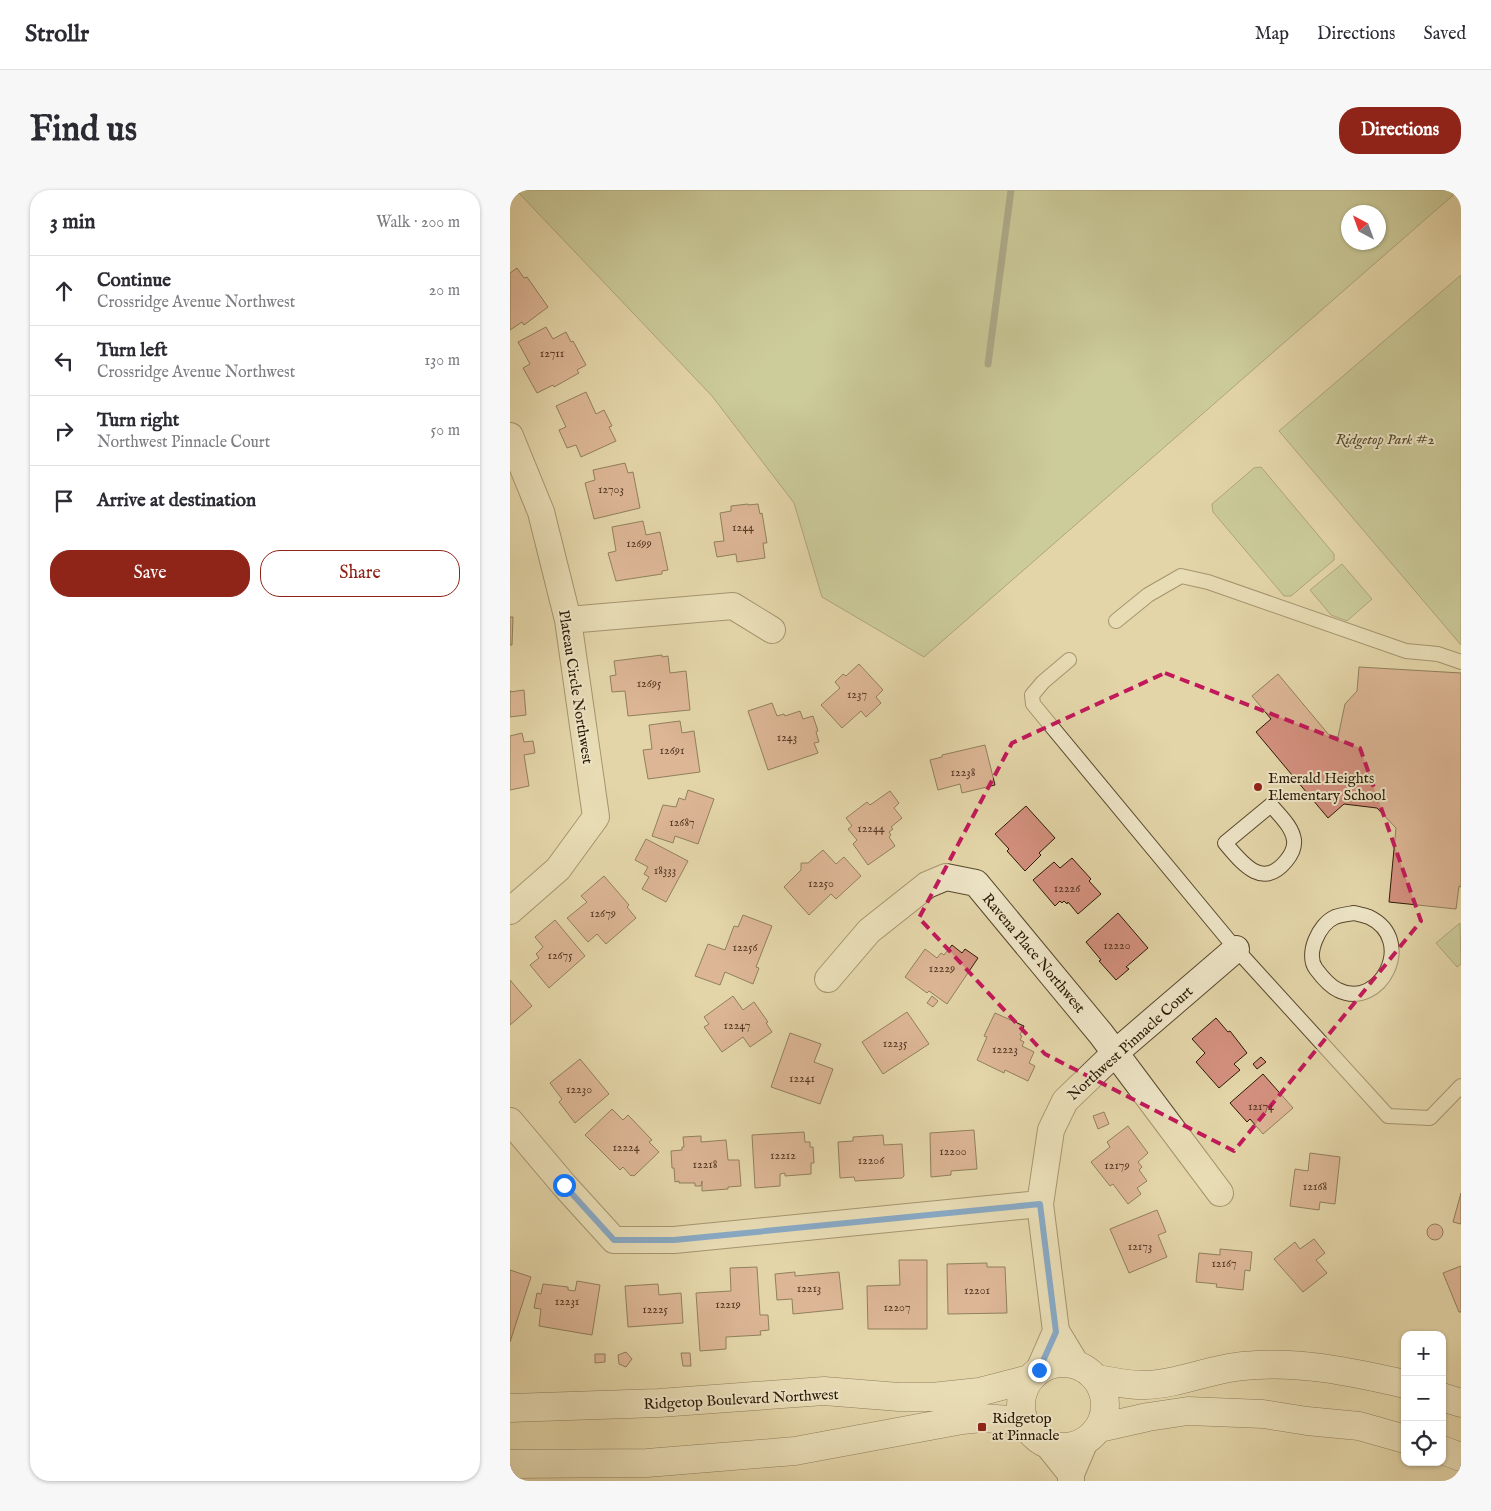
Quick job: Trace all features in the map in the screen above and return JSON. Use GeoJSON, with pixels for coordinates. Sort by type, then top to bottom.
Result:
{"type":"FeatureCollection","features":[{"type":"Feature","properties":{"kind":"main road"},"geometry":{"type":"LineString","coordinates":[[1401,1383],[1346,1370],[1262,1364],[1216,1370],[1155,1385],[1143,1386],[1086,1371],[1063,1362],[1050,1364],[1034,1375],[1023,1392],[1021,1407],[1024,1421],[1031,1432],[1047,1444],[1066,1448],[1079,1445],[1092,1435],[1148,1417],[1188,1411],[1253,1413],[1359,1426],[1401,1438]]}},
{"type":"Feature","properties":{"kind":"main road"},"geometry":{"type":"LineString","coordinates":[[1086,1371],[1103,1390],[1106,1403],[1104,1416],[1092,1435]]}},
{"type":"Feature","properties":{"kind":"main road","name":"Ridgetop Boulevard Northwest"},"geometry":{"type":"LineString","coordinates":[[510,1408],[659,1404],[824,1391],[899,1397],[932,1397],[979,1392],[1034,1375]]}},
{"type":"Feature","properties":{"kind":"main road"},"geometry":{"type":"LineString","coordinates":[[1446,1398],[1461,1403]]}},
{"type":"Feature","properties":{"kind":"main road"},"geometry":{"type":"LineString","coordinates":[[510,1464],[646,1463],[795,1452],[962,1420],[982,1418],[1024,1421]]}},
{"type":"Feature","properties":{"kind":"main road"},"geometry":{"type":"LineString","coordinates":[[1446,1451],[1461,1457]]}},
{"type":"Feature","properties":{"kind":"street","name":"Plateau Circle Northwest"},"geometry":{"type":"LineString","coordinates":[[510,436],[540,512],[568,620],[596,817],[558,869],[510,911]]}},
{"type":"Feature","properties":{"kind":"street"},"geometry":{"type":"LineString","coordinates":[[568,620],[733,606],[772,630]]}},
{"type":"Feature","properties":{"kind":"street","name":"Ravena Place Northwest"},"geometry":{"type":"LineString","coordinates":[[828,979],[869,931],[927,885],[946,877],[976,883],[1115,1054],[1220,1193]]}},
{"type":"Feature","properties":{"kind":"street","name":"Northwest Pinnacle Court"},"geometry":{"type":"LineString","coordinates":[[1086,1371],[1056,1332],[1040,1204],[1051,1130],[1064,1101],[1236,949]]}},
{"type":"Feature","properties":{"kind":"street"},"geometry":{"type":"LineString","coordinates":[[510,1121],[614,1240],[674,1240],[1040,1204]]}},
{"type":"Feature","properties":{"kind":"street"},"geometry":{"type":"LineString","coordinates":[[1034,1375],[1056,1332]]}},
{"type":"Feature","properties":{"kind":"street"},"geometry":{"type":"LineString","coordinates":[[1047,1444],[1071,1478],[1092,1435]]}},
{"type":"Feature","properties":{"kind":"lane"},"geometry":{"type":"LineString","coordinates":[[1116,621],[1148,595],[1181,576],[1208,582],[1406,651],[1438,654],[1461,662]]}},
{"type":"Feature","properties":{"kind":"lane"},"geometry":{"type":"LineString","coordinates":[[1069,660],[1043,682],[1032,695],[1033,704],[1236,949],[1388,1116],[1430,1118],[1461,1086]]}},
{"type":"Feature","properties":{"kind":"lane"},"geometry":{"type":"LineString","coordinates":[[1271,805],[1290,829],[1294,841],[1292,853],[1279,869],[1261,874],[1244,865],[1225,843],[1271,805]]}},
{"type":"Feature","properties":{"kind":"lane"},"geometry":{"type":"LineString","coordinates":[[1354,913],[1369,917],[1383,928],[1393,944],[1389,969],[1377,986],[1355,994],[1338,990],[1324,979],[1313,965],[1312,946],[1319,931],[1334,917],[1354,913]]}},
{"type":"Feature","properties":{"kind":"highlighted area"},"geometry":{"type":"Polygon","coordinates":[[[1165,673],[1360,748],[1421,921],[1234,1151],[1045,1054],[919,918],[1012,743],[1165,673]]]}},
{"type":"Feature","properties":{"kind":"green space"},"geometry":{"type":"Polygon","coordinates":[[[516,190],[1459,190],[924,657],[822,597],[794,503],[712,396],[516,190]]]}},
{"type":"Feature","properties":{"kind":"green space","name":"Ridgetop Park #2"},"geometry":{"type":"Polygon","coordinates":[[[1461,275],[1461,645],[1279,431],[1461,275]]]}},
{"type":"Feature","properties":{"kind":"green space"},"geometry":{"type":"Polygon","coordinates":[[[1261,467],[1334,554],[1334,560],[1291,596],[1284,596],[1213,512],[1212,504],[1254,468],[1261,467]]]}},
{"type":"Feature","properties":{"kind":"green space"},"geometry":{"type":"Polygon","coordinates":[[[1342,564],[1372,599],[1347,621],[1331,615],[1310,590],[1342,564]]]}},
{"type":"Feature","properties":{"kind":"green space"},"geometry":{"type":"Polygon","coordinates":[[[1460,923],[1461,964],[1457,967],[1436,943],[1460,923]]]}},
{"type":"Feature","properties":{"kind":"building"},"geometry":{"type":"Polygon","coordinates":[[[517,268],[524,278],[527,277],[548,307],[524,325],[522,322],[510,330],[510,273],[517,268]]]}},
{"type":"Feature","properties":{"kind":"building"},"geometry":{"type":"Polygon","coordinates":[[[546,327],[553,339],[566,332],[586,365],[577,370],[579,373],[554,387],[553,385],[537,393],[523,368],[530,364],[518,342],[546,327]]]}},
{"type":"Feature","properties":{"kind":"building"},"geometry":{"type":"Polygon","coordinates":[[[586,392],[596,414],[604,410],[612,426],[609,427],[616,441],[581,457],[576,445],[567,448],[559,430],[566,427],[556,406],[586,392]]]}},
{"type":"Feature","properties":{"kind":"building"},"geometry":{"type":"Polygon","coordinates":[[[625,463],[628,473],[633,472],[640,508],[594,519],[585,483],[595,480],[593,470],[625,463]]]}},
{"type":"Feature","properties":{"kind":"building"},"geometry":{"type":"Polygon","coordinates":[[[758,504],[760,514],[762,513],[767,543],[763,543],[765,558],[737,562],[736,554],[717,557],[714,542],[724,541],[720,513],[731,511],[731,506],[758,504]]]}},
{"type":"Feature","properties":{"kind":"building"},"geometry":{"type":"Polygon","coordinates":[[[643,521],[646,535],[660,532],[668,570],[662,571],[662,574],[616,581],[608,553],[616,551],[612,527],[643,521]]]}},
{"type":"Feature","properties":{"kind":"building"},"geometry":{"type":"Polygon","coordinates":[[[510,617],[513,617],[512,645],[510,645],[510,617]]]}},
{"type":"Feature","properties":{"kind":"building"},"geometry":{"type":"Polygon","coordinates":[[[662,655],[662,657],[668,656],[670,673],[686,671],[690,710],[628,716],[625,691],[612,692],[610,676],[616,675],[614,661],[662,655]]]}},
{"type":"Feature","properties":{"kind":"building"},"geometry":{"type":"Polygon","coordinates":[[[859,664],[883,690],[876,697],[881,703],[866,717],[861,711],[842,728],[821,705],[840,688],[835,682],[843,674],[846,676],[859,664]]]}},
{"type":"Feature","properties":{"kind":"building"},"geometry":{"type":"Polygon","coordinates":[[[1359,667],[1461,673],[1461,887],[1459,886],[1456,909],[1389,902],[1396,828],[1377,808],[1344,804],[1328,818],[1256,732],[1271,719],[1252,696],[1278,674],[1329,735],[1338,737],[1345,704],[1357,691],[1359,667]]]}},
{"type":"Feature","properties":{"kind":"building"},"geometry":{"type":"Polygon","coordinates":[[[524,690],[526,715],[510,717],[510,692],[524,690]]]}},
{"type":"Feature","properties":{"kind":"building"},"geometry":{"type":"Polygon","coordinates":[[[772,703],[777,716],[784,714],[785,716],[800,711],[803,719],[813,716],[818,731],[816,732],[819,742],[814,743],[818,753],[768,770],[748,711],[772,703]]]}},
{"type":"Feature","properties":{"kind":"building"},"geometry":{"type":"Polygon","coordinates":[[[680,721],[682,733],[694,731],[700,772],[648,779],[643,750],[652,749],[649,725],[680,721]]]}},
{"type":"Feature","properties":{"kind":"building"},"geometry":{"type":"Polygon","coordinates":[[[522,733],[524,742],[533,741],[535,753],[524,755],[529,786],[510,790],[510,736],[522,733]]]}},
{"type":"Feature","properties":{"kind":"building"},"geometry":{"type":"Polygon","coordinates":[[[985,745],[995,785],[962,793],[960,784],[938,790],[930,760],[942,757],[942,755],[985,745]]]}},
{"type":"Feature","properties":{"kind":"building"},"geometry":{"type":"Polygon","coordinates":[[[688,790],[714,799],[698,844],[675,836],[673,843],[652,836],[663,805],[676,807],[679,798],[685,800],[688,790]]]}},
{"type":"Feature","properties":{"kind":"building"},"geometry":{"type":"Polygon","coordinates":[[[890,791],[899,803],[894,808],[902,818],[891,827],[893,829],[889,832],[891,835],[889,837],[895,846],[868,865],[853,844],[857,840],[848,829],[852,826],[846,818],[867,802],[870,805],[890,791]]]}},
{"type":"Feature","properties":{"kind":"building"},"geometry":{"type":"Polygon","coordinates":[[[1026,806],[1055,838],[1039,853],[1041,855],[1025,871],[995,834],[1026,806]]]}},
{"type":"Feature","properties":{"kind":"building"},"geometry":{"type":"Polygon","coordinates":[[[646,839],[688,861],[666,902],[642,889],[649,877],[644,874],[648,867],[635,860],[646,839]]]}},
{"type":"Feature","properties":{"kind":"building"},"geometry":{"type":"Polygon","coordinates":[[[823,850],[836,864],[844,857],[861,876],[836,899],[831,894],[809,915],[784,887],[801,870],[801,863],[808,863],[823,850]]]}},
{"type":"Feature","properties":{"kind":"building"},"geometry":{"type":"Polygon","coordinates":[[[1072,858],[1091,879],[1089,881],[1101,894],[1078,914],[1068,902],[1067,904],[1064,901],[1062,903],[1060,901],[1055,906],[1033,880],[1054,862],[1060,868],[1072,858]]]}},
{"type":"Feature","properties":{"kind":"building"},"geometry":{"type":"Polygon","coordinates":[[[604,876],[629,905],[627,907],[636,918],[606,944],[597,934],[588,942],[567,918],[587,902],[581,896],[604,876]]]}},
{"type":"Feature","properties":{"kind":"building"},"geometry":{"type":"Polygon","coordinates":[[[1118,913],[1148,948],[1126,967],[1129,969],[1116,980],[1099,961],[1101,960],[1086,942],[1118,913]]]}},
{"type":"Feature","properties":{"kind":"building"},"geometry":{"type":"Polygon","coordinates":[[[743,915],[772,926],[756,967],[759,968],[753,984],[725,972],[720,985],[695,976],[708,944],[725,950],[734,926],[738,927],[743,915]]]}},
{"type":"Feature","properties":{"kind":"building"},"geometry":{"type":"Polygon","coordinates":[[[555,920],[585,956],[549,988],[530,965],[539,958],[536,954],[543,947],[535,937],[555,920]]]}},
{"type":"Feature","properties":{"kind":"building"},"geometry":{"type":"Polygon","coordinates":[[[952,945],[962,953],[965,949],[978,958],[947,1004],[929,991],[927,993],[905,977],[925,949],[937,958],[941,953],[944,955],[952,945]]]}},
{"type":"Feature","properties":{"kind":"building"},"geometry":{"type":"Polygon","coordinates":[[[510,980],[532,1006],[510,1025],[510,980]]]}},
{"type":"Feature","properties":{"kind":"building"},"geometry":{"type":"Polygon","coordinates":[[[733,996],[743,1010],[754,1002],[768,1022],[766,1023],[772,1032],[750,1047],[743,1037],[722,1052],[704,1027],[709,1024],[704,1017],[733,996]]]}},
{"type":"Feature","properties":{"kind":"building"},"geometry":{"type":"Polygon","coordinates":[[[932,996],[938,1001],[933,1007],[927,1003],[932,996]]]}},
{"type":"Feature","properties":{"kind":"building"},"geometry":{"type":"Polygon","coordinates":[[[907,1012],[929,1044],[883,1074],[862,1042],[907,1012]]]}},
{"type":"Feature","properties":{"kind":"building"},"geometry":{"type":"Polygon","coordinates":[[[995,1013],[1024,1026],[1020,1035],[1022,1036],[1020,1040],[1024,1042],[1022,1046],[1034,1052],[1029,1063],[1035,1066],[1028,1081],[1005,1070],[1004,1073],[977,1060],[987,1037],[984,1036],[995,1013]]]}},
{"type":"Feature","properties":{"kind":"building"},"geometry":{"type":"Polygon","coordinates":[[[1216,1018],[1228,1032],[1230,1031],[1247,1053],[1234,1064],[1240,1070],[1219,1088],[1196,1062],[1205,1053],[1192,1039],[1216,1018]]]}},
{"type":"Feature","properties":{"kind":"building"},"geometry":{"type":"Polygon","coordinates":[[[790,1033],[821,1044],[814,1062],[833,1069],[820,1104],[771,1087],[790,1033]]]}},
{"type":"Feature","properties":{"kind":"building"},"geometry":{"type":"Polygon","coordinates":[[[1261,1057],[1266,1062],[1257,1069],[1253,1064],[1261,1057]]]}},
{"type":"Feature","properties":{"kind":"building"},"geometry":{"type":"Polygon","coordinates":[[[580,1059],[609,1094],[575,1123],[559,1102],[562,1099],[550,1083],[580,1059]]]}},
{"type":"Feature","properties":{"kind":"building"},"geometry":{"type":"Polygon","coordinates":[[[1263,1074],[1293,1108],[1263,1134],[1250,1119],[1247,1122],[1230,1103],[1263,1074]]]}},
{"type":"Feature","properties":{"kind":"building"},"geometry":{"type":"Polygon","coordinates":[[[612,1109],[623,1120],[628,1115],[652,1140],[649,1142],[659,1152],[634,1176],[631,1176],[623,1167],[620,1170],[585,1135],[612,1109]]]}},
{"type":"Feature","properties":{"kind":"building"},"geometry":{"type":"Polygon","coordinates":[[[1104,1112],[1109,1124],[1098,1129],[1093,1116],[1104,1112]]]}},
{"type":"Feature","properties":{"kind":"building"},"geometry":{"type":"Polygon","coordinates":[[[1128,1126],[1148,1153],[1138,1162],[1142,1167],[1139,1170],[1147,1181],[1137,1188],[1141,1194],[1128,1204],[1113,1184],[1110,1186],[1091,1162],[1110,1147],[1107,1142],[1128,1126]]]}},
{"type":"Feature","properties":{"kind":"building"},"geometry":{"type":"Polygon","coordinates":[[[974,1130],[977,1169],[951,1171],[951,1175],[931,1177],[930,1133],[974,1130]]]}},
{"type":"Feature","properties":{"kind":"building"},"geometry":{"type":"Polygon","coordinates":[[[804,1132],[805,1142],[810,1142],[810,1147],[813,1147],[814,1163],[811,1163],[811,1174],[785,1176],[785,1173],[780,1174],[780,1186],[755,1188],[752,1135],[804,1132]]]}},
{"type":"Feature","properties":{"kind":"building"},"geometry":{"type":"Polygon","coordinates":[[[883,1135],[884,1145],[902,1144],[904,1176],[902,1178],[855,1181],[854,1177],[840,1178],[838,1142],[853,1141],[853,1137],[883,1135]]]}},
{"type":"Feature","properties":{"kind":"building"},"geometry":{"type":"Polygon","coordinates":[[[701,1136],[701,1142],[726,1140],[728,1160],[739,1160],[741,1186],[702,1191],[702,1181],[701,1186],[695,1186],[695,1183],[675,1182],[671,1151],[682,1150],[682,1147],[684,1147],[683,1137],[701,1136]]]}},
{"type":"Feature","properties":{"kind":"building"},"geometry":{"type":"Polygon","coordinates":[[[1310,1153],[1340,1157],[1335,1204],[1320,1202],[1319,1210],[1290,1206],[1295,1169],[1308,1171],[1310,1153]]]}},
{"type":"Feature","properties":{"kind":"building"},"geometry":{"type":"Polygon","coordinates":[[[1461,1193],[1461,1224],[1453,1222],[1461,1193]]]}},
{"type":"Feature","properties":{"kind":"building"},"geometry":{"type":"Polygon","coordinates":[[[1157,1210],[1166,1232],[1158,1235],[1167,1257],[1129,1273],[1110,1229],[1157,1210]]]}},
{"type":"Feature","properties":{"kind":"building"},"geometry":{"type":"Polygon","coordinates":[[[1435,1224],[1441,1226],[1443,1232],[1441,1238],[1435,1240],[1429,1238],[1427,1232],[1429,1226],[1435,1224]]]}},
{"type":"Feature","properties":{"kind":"building"},"geometry":{"type":"Polygon","coordinates":[[[1314,1239],[1325,1253],[1316,1260],[1327,1273],[1303,1292],[1274,1259],[1295,1242],[1300,1249],[1314,1239]]]}},
{"type":"Feature","properties":{"kind":"building"},"geometry":{"type":"Polygon","coordinates":[[[1220,1249],[1252,1252],[1250,1271],[1245,1270],[1243,1290],[1216,1287],[1217,1284],[1196,1282],[1199,1253],[1220,1255],[1220,1249]]]}},
{"type":"Feature","properties":{"kind":"building"},"geometry":{"type":"Polygon","coordinates":[[[899,1260],[927,1260],[927,1329],[868,1329],[867,1286],[900,1285],[899,1260]]]}},
{"type":"Feature","properties":{"kind":"building"},"geometry":{"type":"Polygon","coordinates":[[[987,1263],[987,1267],[1005,1267],[1007,1313],[948,1314],[947,1264],[987,1263]]]}},
{"type":"Feature","properties":{"kind":"building"},"geometry":{"type":"Polygon","coordinates":[[[1461,1266],[1461,1312],[1459,1312],[1443,1273],[1461,1266]]]}},
{"type":"Feature","properties":{"kind":"building"},"geometry":{"type":"Polygon","coordinates":[[[757,1267],[760,1315],[768,1315],[769,1330],[760,1331],[761,1335],[726,1337],[726,1349],[700,1351],[696,1293],[731,1291],[730,1268],[757,1267]]]}},
{"type":"Feature","properties":{"kind":"building"},"geometry":{"type":"Polygon","coordinates":[[[510,1270],[531,1277],[510,1342],[510,1270]]]}},
{"type":"Feature","properties":{"kind":"building"},"geometry":{"type":"Polygon","coordinates":[[[795,1272],[795,1276],[839,1272],[843,1309],[793,1314],[792,1299],[777,1300],[775,1274],[795,1272]]]}},
{"type":"Feature","properties":{"kind":"building"},"geometry":{"type":"Polygon","coordinates":[[[577,1281],[600,1285],[592,1335],[539,1326],[541,1309],[534,1308],[537,1293],[541,1294],[543,1284],[568,1287],[568,1290],[575,1291],[577,1281]]]}},
{"type":"Feature","properties":{"kind":"building"},"geometry":{"type":"Polygon","coordinates":[[[658,1284],[659,1295],[681,1293],[683,1323],[628,1327],[625,1286],[658,1284]]]}},
{"type":"Feature","properties":{"kind":"building"},"geometry":{"type":"Polygon","coordinates":[[[626,1352],[632,1359],[626,1367],[619,1364],[618,1355],[626,1352]]]}},
{"type":"Feature","properties":{"kind":"building"},"geometry":{"type":"Polygon","coordinates":[[[681,1353],[690,1353],[691,1366],[683,1366],[681,1353]]]}},
{"type":"Feature","properties":{"kind":"building"},"geometry":{"type":"Polygon","coordinates":[[[595,1354],[605,1354],[605,1362],[595,1363],[595,1354]]]}},
{"type":"Feature","properties":{"kind":"waterway"},"geometry":{"type":"LineString","coordinates":[[988,364],[1011,190]]}},
{"type":"Feature","properties":{"kind":"place","name":"Emerald Heights Elementary School"},"geometry":{"type":"Point","coordinates":[1258,787]}},
{"type":"Feature","properties":{"kind":"place","name":"Ridgetop at Pinnacle"},"geometry":{"type":"Point","coordinates":[982,1427]}},
{"type":"Feature","properties":{"kind":"route"},"geometry":{"type":"LineString","coordinates":[[564,1185],[614,1240],[674,1240],[1040,1204],[1056,1332],[1039,1370]]}}]}
